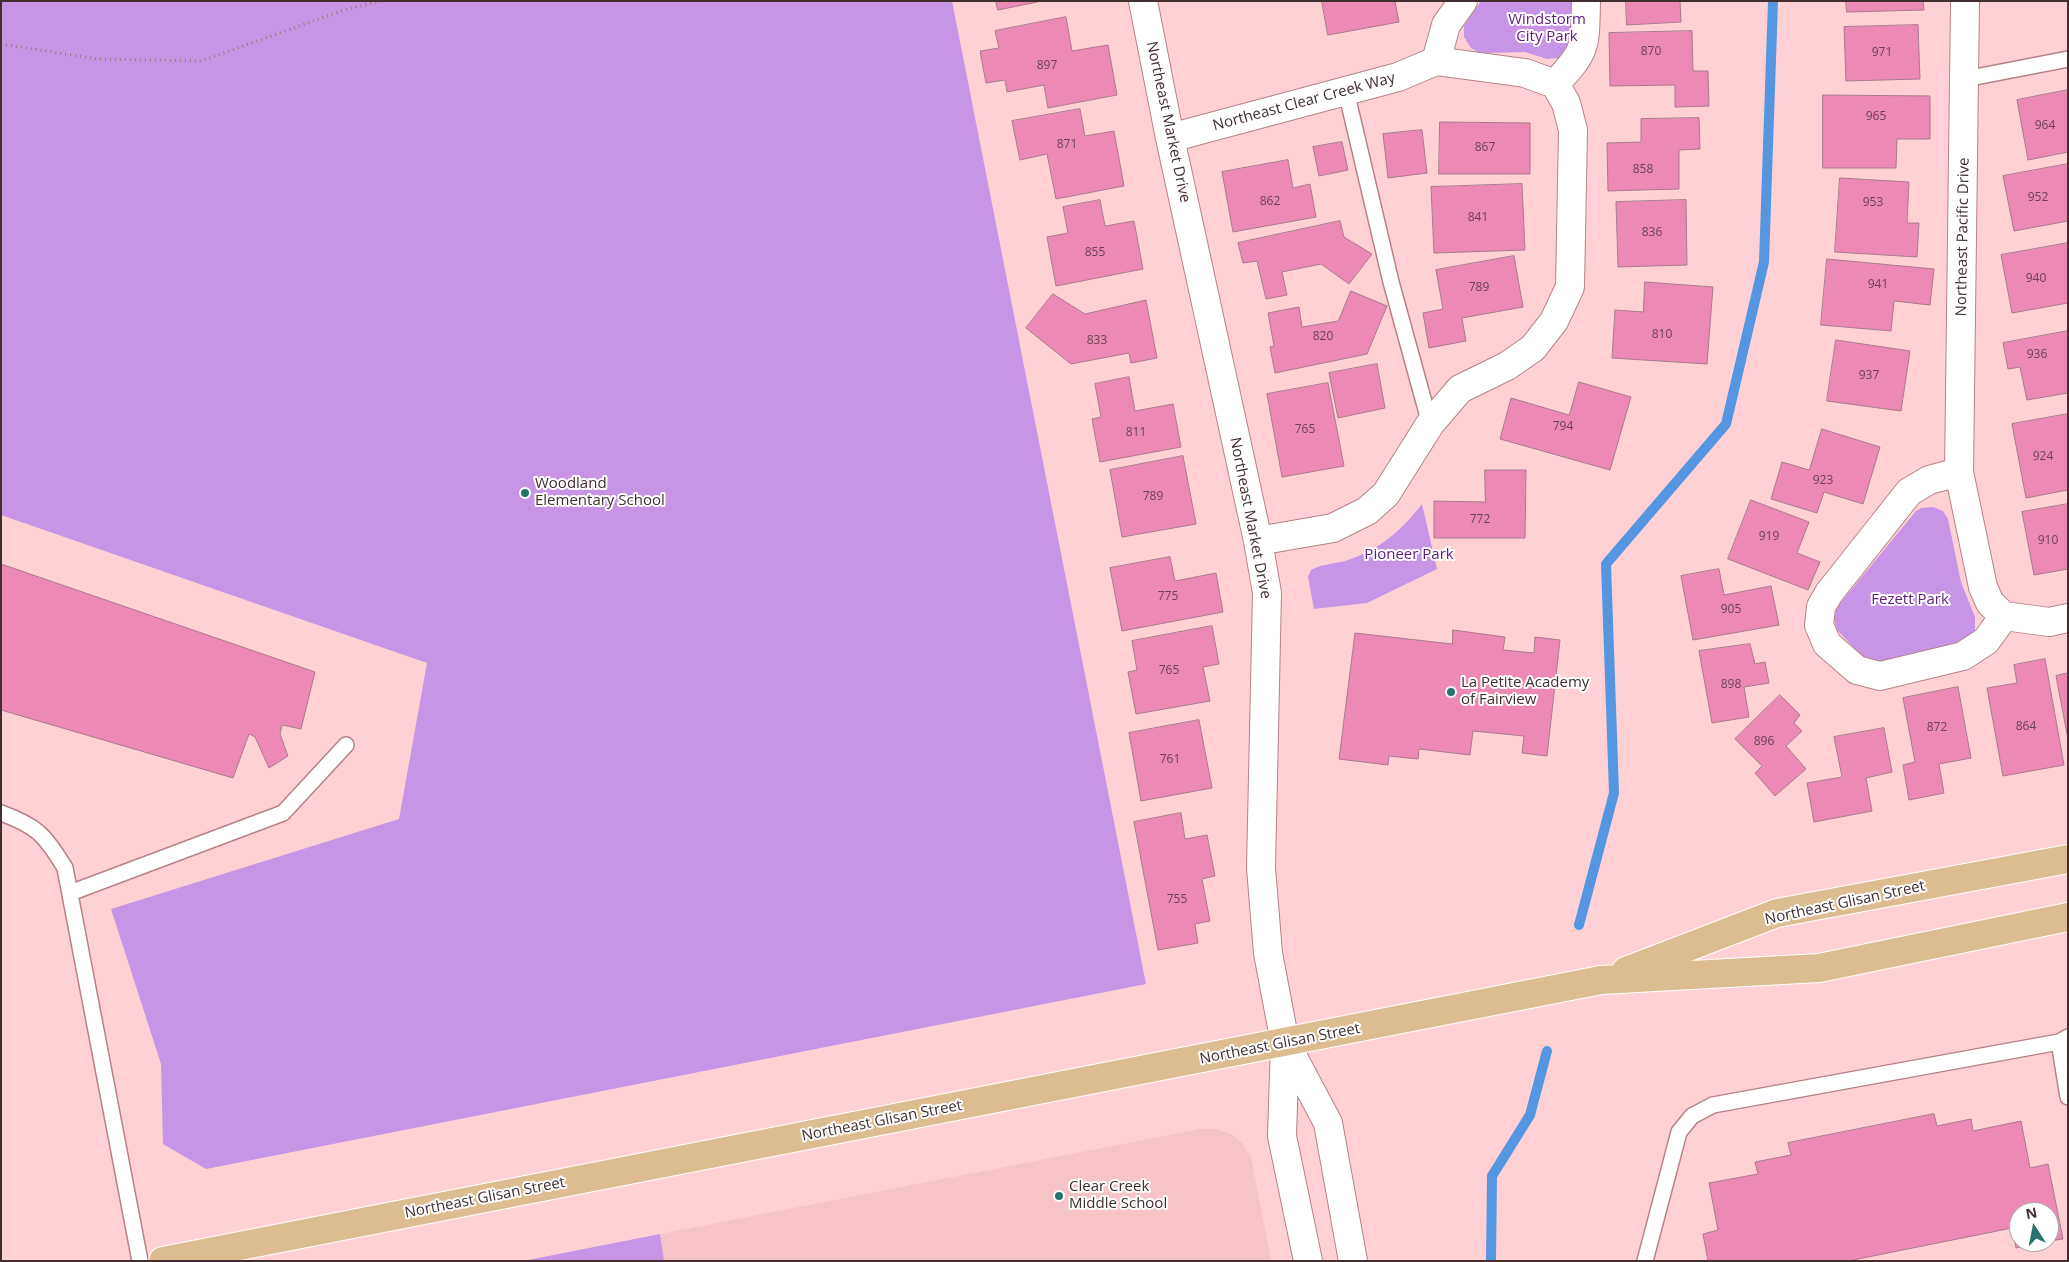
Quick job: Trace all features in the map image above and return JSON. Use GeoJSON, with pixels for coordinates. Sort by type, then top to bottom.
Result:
{"type":"FeatureCollection","features":[{"type":"Feature","properties":{"kind":"main road","name":"Northeast Glisan Street"},"geometry":{"type":"LineString","coordinates":[[1601,980],[1777,913],[2068,859]]}},
{"type":"Feature","properties":{"kind":"main road","name":"Northeast Glisan Street"},"geometry":{"type":"LineString","coordinates":[[163,1261],[1601,980],[1819,968],[2068,917]]}},
{"type":"Feature","properties":{"kind":"street","name":"Northeast Market Drive"},"geometry":{"type":"LineString","coordinates":[[1143,1],[1170,138],[1258,541],[1267,593],[1261,868],[1268,953],[1285,1043]]}},
{"type":"Feature","properties":{"kind":"street"},"geometry":{"type":"LineString","coordinates":[[1258,541],[1333,528],[1367,511],[1386,494],[1430,424],[1460,389],[1507,366],[1533,348],[1554,321],[1570,287],[1573,130],[1566,103],[1555,84],[1525,73],[1436,61],[1446,25],[1463,1]]}},
{"type":"Feature","properties":{"kind":"street"},"geometry":{"type":"LineString","coordinates":[[1555,84],[1575,63],[1582,50],[1585,38],[1586,1]]}},
{"type":"Feature","properties":{"kind":"street","name":"Northeast Pacific Drive"},"geometry":{"type":"LineString","coordinates":[[1965,1],[1959,472],[1983,587],[1990,603],[2004,616]]}},
{"type":"Feature","properties":{"kind":"street","name":"Northeast Clear Creek Way"},"geometry":{"type":"LineString","coordinates":[[1170,138],[1398,77],[1436,61]]}},
{"type":"Feature","properties":{"kind":"street"},"geometry":{"type":"LineString","coordinates":[[1959,472],[1930,480],[1909,492],[1829,593],[1821,607],[1819,625],[1827,644],[1858,670],[1880,676],[1963,656],[1986,641],[2004,616],[2049,622],[2068,618]]}},
{"type":"Feature","properties":{"kind":"street"},"geometry":{"type":"LineString","coordinates":[[1285,1043],[1282,1136],[1308,1261]]}},
{"type":"Feature","properties":{"kind":"street"},"geometry":{"type":"LineString","coordinates":[[1285,1043],[1328,1124],[1353,1261]]}},
{"type":"Feature","properties":{"kind":"lane"},"geometry":{"type":"LineString","coordinates":[[1965,79],[2068,59]]}},
{"type":"Feature","properties":{"kind":"lane"},"geometry":{"type":"LineString","coordinates":[[1346,91],[1391,282],[1430,424]]}},
{"type":"Feature","properties":{"kind":"lane"},"geometry":{"type":"LineString","coordinates":[[70,893],[283,813],[346,745]]}},
{"type":"Feature","properties":{"kind":"lane"},"geometry":{"type":"LineString","coordinates":[[1,813],[25,822],[49,841],[65,868],[140,1261]]}},
{"type":"Feature","properties":{"kind":"lane"},"geometry":{"type":"LineString","coordinates":[[1645,1261],[1680,1132],[1692,1116],[1713,1104],[2063,1040],[2068,1097]]}},
{"type":"Feature","properties":{"kind":"path"},"geometry":{"type":"LineString","coordinates":[[1,44],[96,59],[201,61],[347,9],[381,1]]}},
{"type":"Feature","properties":{"kind":"shaded area","name":"Clear Creek Middle School"},"geometry":{"type":"Polygon","coordinates":[[[1200,1129],[1216,1129],[1231,1134],[1242,1143],[1251,1157],[1271,1261],[664,1261],[660,1234],[1200,1129]]]}},
{"type":"Feature","properties":{"kind":"green space","name":"Woodland Elementary School"},"geometry":{"type":"Polygon","coordinates":[[[1,1],[952,1],[1146,984],[206,1169],[163,1144],[161,1064],[111,909],[399,819],[427,663],[1,515],[1,1]]]}},
{"type":"Feature","properties":{"kind":"green space","name":"Windstorm City Park"},"geometry":{"type":"Polygon","coordinates":[[[1481,1],[1577,1],[1577,32],[1560,58],[1547,59],[1525,52],[1478,52],[1471,48],[1464,37],[1464,26],[1481,1]]]}},
{"type":"Feature","properties":{"kind":"green space","name":"Pioneer Park"},"geometry":{"type":"Polygon","coordinates":[[[1422,504],[1437,569],[1367,603],[1314,609],[1308,577],[1311,570],[1319,566],[1345,561],[1368,552],[1388,539],[1406,523],[1422,504]]]}},
{"type":"Feature","properties":{"kind":"green space","name":"Fezett Park"},"geometry":{"type":"Polygon","coordinates":[[[1933,507],[1943,511],[1948,519],[1961,582],[1975,617],[1975,631],[1965,641],[1881,663],[1865,659],[1837,630],[1834,619],[1837,607],[1916,511],[1921,508],[1933,507]]]}},
{"type":"Feature","properties":{"kind":"green space"},"geometry":{"type":"Polygon","coordinates":[[[660,1234],[664,1261],[523,1261],[660,1234]]]}},
{"type":"Feature","properties":{"kind":"building"},"geometry":{"type":"Polygon","coordinates":[[[996,1],[1042,1],[998,10],[996,1]]]}},
{"type":"Feature","properties":{"kind":"building"},"geometry":{"type":"Polygon","coordinates":[[[1322,1],[1395,1],[1399,22],[1328,35],[1322,1]]]}},
{"type":"Feature","properties":{"kind":"building"},"geometry":{"type":"Polygon","coordinates":[[[1626,1],[1680,1],[1681,22],[1627,25],[1626,1]]]}},
{"type":"Feature","properties":{"kind":"building"},"geometry":{"type":"Polygon","coordinates":[[[1846,1],[1923,1],[1924,10],[1847,12],[1846,1]]]}},
{"type":"Feature","properties":{"kind":"building"},"geometry":{"type":"Polygon","coordinates":[[[1066,17],[1072,51],[1108,45],[1117,95],[1048,108],[1044,85],[1007,92],[1005,80],[986,83],[980,51],[999,48],[995,31],[1066,17]]]}},
{"type":"Feature","properties":{"kind":"building"},"geometry":{"type":"Polygon","coordinates":[[[1918,25],[1920,79],[1846,81],[1844,27],[1918,25]]]}},
{"type":"Feature","properties":{"kind":"building"},"geometry":{"type":"Polygon","coordinates":[[[1692,31],[1693,71],[1708,71],[1709,106],[1675,107],[1675,85],[1610,86],[1609,33],[1692,31]]]}},
{"type":"Feature","properties":{"kind":"building"},"geometry":{"type":"Polygon","coordinates":[[[2068,90],[2068,152],[2028,160],[2017,100],[2068,90]]]}},
{"type":"Feature","properties":{"kind":"building"},"geometry":{"type":"Polygon","coordinates":[[[1823,95],[1930,96],[1930,139],[1897,139],[1896,168],[1823,168],[1823,95]]]}},
{"type":"Feature","properties":{"kind":"building"},"geometry":{"type":"Polygon","coordinates":[[[1080,109],[1085,136],[1114,131],[1124,186],[1056,199],[1047,154],[1020,160],[1012,121],[1080,109]]]}},
{"type":"Feature","properties":{"kind":"building"},"geometry":{"type":"Polygon","coordinates":[[[1699,118],[1700,149],[1679,150],[1679,189],[1608,191],[1607,143],[1641,142],[1641,119],[1699,118]]]}},
{"type":"Feature","properties":{"kind":"building"},"geometry":{"type":"Polygon","coordinates":[[[1440,122],[1530,123],[1530,174],[1439,174],[1440,122]]]}},
{"type":"Feature","properties":{"kind":"building"},"geometry":{"type":"Polygon","coordinates":[[[1422,130],[1427,173],[1388,178],[1383,134],[1422,130]]]}},
{"type":"Feature","properties":{"kind":"building"},"geometry":{"type":"Polygon","coordinates":[[[1342,142],[1348,170],[1319,176],[1313,147],[1342,142]]]}},
{"type":"Feature","properties":{"kind":"building"},"geometry":{"type":"Polygon","coordinates":[[[1288,160],[1293,188],[1310,184],[1316,217],[1233,232],[1222,172],[1288,160]]]}},
{"type":"Feature","properties":{"kind":"building"},"geometry":{"type":"Polygon","coordinates":[[[2068,164],[2068,221],[2014,231],[2003,176],[2068,164]]]}},
{"type":"Feature","properties":{"kind":"building"},"geometry":{"type":"Polygon","coordinates":[[[1840,178],[1909,182],[1907,223],[1919,223],[1917,257],[1835,252],[1840,178]]]}},
{"type":"Feature","properties":{"kind":"building"},"geometry":{"type":"Polygon","coordinates":[[[1522,184],[1525,250],[1434,253],[1431,187],[1522,184]]]}},
{"type":"Feature","properties":{"kind":"building"},"geometry":{"type":"Polygon","coordinates":[[[1100,200],[1105,226],[1134,221],[1143,269],[1056,286],[1047,237],[1068,233],[1063,207],[1100,200]]]}},
{"type":"Feature","properties":{"kind":"building"},"geometry":{"type":"Polygon","coordinates":[[[1686,200],[1687,265],[1618,267],[1616,202],[1686,200]]]}},
{"type":"Feature","properties":{"kind":"building"},"geometry":{"type":"Polygon","coordinates":[[[1340,221],[1344,237],[1372,254],[1349,284],[1321,264],[1282,272],[1287,295],[1266,299],[1257,261],[1243,263],[1238,243],[1340,221]]]}},
{"type":"Feature","properties":{"kind":"building"},"geometry":{"type":"Polygon","coordinates":[[[2068,243],[2068,303],[2012,313],[2001,255],[2068,243]]]}},
{"type":"Feature","properties":{"kind":"building"},"geometry":{"type":"Polygon","coordinates":[[[1514,256],[1523,307],[1462,318],[1466,341],[1429,348],[1423,313],[1443,309],[1436,270],[1514,256]]]}},
{"type":"Feature","properties":{"kind":"building"},"geometry":{"type":"Polygon","coordinates":[[[1827,259],[1934,269],[1930,305],[1894,301],[1891,331],[1821,325],[1827,259]]]}},
{"type":"Feature","properties":{"kind":"building"},"geometry":{"type":"Polygon","coordinates":[[[1645,282],[1713,287],[1707,364],[1612,358],[1615,310],[1643,312],[1645,282]]]}},
{"type":"Feature","properties":{"kind":"building"},"geometry":{"type":"Polygon","coordinates":[[[1351,291],[1387,306],[1367,354],[1275,373],[1270,347],[1274,346],[1268,313],[1299,307],[1302,327],[1338,321],[1351,291]]]}},
{"type":"Feature","properties":{"kind":"building"},"geometry":{"type":"Polygon","coordinates":[[[1053,294],[1085,314],[1146,300],[1157,358],[1131,363],[1129,353],[1071,364],[1026,328],[1053,294]]]}},
{"type":"Feature","properties":{"kind":"building"},"geometry":{"type":"Polygon","coordinates":[[[2068,331],[2068,393],[2027,400],[2020,367],[2008,369],[2003,343],[2068,331]]]}},
{"type":"Feature","properties":{"kind":"building"},"geometry":{"type":"Polygon","coordinates":[[[1836,340],[1910,351],[1901,411],[1827,401],[1836,340]]]}},
{"type":"Feature","properties":{"kind":"building"},"geometry":{"type":"Polygon","coordinates":[[[1377,364],[1385,408],[1338,418],[1329,373],[1377,364]]]}},
{"type":"Feature","properties":{"kind":"building"},"geometry":{"type":"Polygon","coordinates":[[[1129,377],[1135,411],[1173,404],[1181,447],[1100,462],[1092,419],[1101,417],[1095,384],[1129,377]]]}},
{"type":"Feature","properties":{"kind":"building"},"geometry":{"type":"Polygon","coordinates":[[[1579,382],[1631,397],[1610,470],[1500,439],[1511,398],[1569,415],[1579,382]]]}},
{"type":"Feature","properties":{"kind":"building"},"geometry":{"type":"Polygon","coordinates":[[[1328,383],[1344,466],[1282,477],[1267,394],[1328,383]]]}},
{"type":"Feature","properties":{"kind":"building"},"geometry":{"type":"Polygon","coordinates":[[[2068,414],[2068,490],[2026,498],[2012,424],[2068,414]]]}},
{"type":"Feature","properties":{"kind":"building"},"geometry":{"type":"Polygon","coordinates":[[[1822,429],[1880,447],[1863,504],[1824,492],[1817,513],[1771,499],[1782,462],[1809,470],[1822,429]]]}},
{"type":"Feature","properties":{"kind":"building"},"geometry":{"type":"Polygon","coordinates":[[[1183,456],[1196,524],[1122,537],[1110,470],[1183,456]]]}},
{"type":"Feature","properties":{"kind":"building"},"geometry":{"type":"Polygon","coordinates":[[[1485,470],[1526,470],[1525,538],[1434,538],[1434,501],[1485,502],[1485,470]]]}},
{"type":"Feature","properties":{"kind":"building"},"geometry":{"type":"Polygon","coordinates":[[[1751,500],[1809,522],[1797,553],[1820,562],[1808,590],[1728,559],[1751,500]]]}},
{"type":"Feature","properties":{"kind":"building"},"geometry":{"type":"Polygon","coordinates":[[[2068,504],[2068,569],[2034,575],[2022,512],[2068,504]]]}},
{"type":"Feature","properties":{"kind":"building"},"geometry":{"type":"Polygon","coordinates":[[[1170,557],[1175,581],[1216,573],[1223,612],[1122,631],[1110,568],[1170,557]]]}},
{"type":"Feature","properties":{"kind":"building"},"geometry":{"type":"Polygon","coordinates":[[[1,564],[315,672],[301,729],[282,725],[280,734],[288,756],[269,768],[255,737],[249,734],[233,778],[1,710],[1,564]]]}},
{"type":"Feature","properties":{"kind":"building"},"geometry":{"type":"Polygon","coordinates":[[[1719,569],[1724,595],[1771,586],[1779,625],[1693,640],[1681,576],[1719,569]]]}},
{"type":"Feature","properties":{"kind":"building"},"geometry":{"type":"Polygon","coordinates":[[[1212,626],[1219,664],[1203,667],[1210,701],[1136,714],[1128,672],[1137,670],[1132,641],[1212,626]]]}},
{"type":"Feature","properties":{"kind":"building","name":"La Petite Academy of Fairview"},"geometry":{"type":"Polygon","coordinates":[[[1453,630],[1505,637],[1503,650],[1534,653],[1535,637],[1560,640],[1547,756],[1522,753],[1524,736],[1473,731],[1470,755],[1419,749],[1418,759],[1389,756],[1388,765],[1339,759],[1355,633],[1452,644],[1453,630]]]}},
{"type":"Feature","properties":{"kind":"building"},"geometry":{"type":"Polygon","coordinates":[[[1750,644],[1755,664],[1765,662],[1769,683],[1744,687],[1749,717],[1712,723],[1699,651],[1750,644]]]}},
{"type":"Feature","properties":{"kind":"building"},"geometry":{"type":"Polygon","coordinates":[[[2045,659],[2064,765],[2003,776],[1987,688],[2017,683],[2014,665],[2045,659]]]}},
{"type":"Feature","properties":{"kind":"building"},"geometry":{"type":"Polygon","coordinates":[[[2068,673],[2068,739],[2056,676],[2068,673]]]}},
{"type":"Feature","properties":{"kind":"building"},"geometry":{"type":"Polygon","coordinates":[[[1958,687],[1971,758],[1939,764],[1944,793],[1909,800],[1903,765],[1915,762],[1903,698],[1958,687]]]}},
{"type":"Feature","properties":{"kind":"building"},"geometry":{"type":"Polygon","coordinates":[[[1780,695],[1800,715],[1794,723],[1802,731],[1786,746],[1806,769],[1775,796],[1755,773],[1762,766],[1735,739],[1780,695]]]}},
{"type":"Feature","properties":{"kind":"building"},"geometry":{"type":"Polygon","coordinates":[[[1199,720],[1212,788],[1141,801],[1129,733],[1199,720]]]}},
{"type":"Feature","properties":{"kind":"building"},"geometry":{"type":"Polygon","coordinates":[[[1884,728],[1892,772],[1866,778],[1872,811],[1814,822],[1807,783],[1842,777],[1834,737],[1884,728]]]}},
{"type":"Feature","properties":{"kind":"building"},"geometry":{"type":"Polygon","coordinates":[[[1181,813],[1185,839],[1207,835],[1215,876],[1202,879],[1210,921],[1195,924],[1198,943],[1158,950],[1134,822],[1181,813]]]}},
{"type":"Feature","properties":{"kind":"building"},"geometry":{"type":"Polygon","coordinates":[[[1934,1114],[1937,1126],[1971,1119],[1973,1131],[2021,1121],[2030,1168],[2048,1164],[2056,1202],[2009,1202],[2009,1229],[1848,1261],[1708,1261],[1703,1234],[1718,1230],[1709,1183],[1758,1174],[1755,1162],[1791,1155],[1788,1143],[1934,1114]]]}},
{"type":"Feature","properties":{"kind":"building"},"geometry":{"type":"Polygon","coordinates":[[[2059,1219],[2063,1239],[2059,1240],[2059,1219]]]}},
{"type":"Feature","properties":{"kind":"waterway"},"geometry":{"type":"LineString","coordinates":[[1579,925],[1614,793],[1606,564],[1726,424],[1764,262],[1773,1]]}},
{"type":"Feature","properties":{"kind":"waterway"},"geometry":{"type":"LineString","coordinates":[[1491,1261],[1492,1176],[1530,1115],[1547,1051]]}},
{"type":"Feature","properties":{"kind":"place","name":"Woodland Elementary School"},"geometry":{"type":"Point","coordinates":[525,493]}},
{"type":"Feature","properties":{"kind":"place","name":"La Petite Academy of Fairview"},"geometry":{"type":"Point","coordinates":[1451,692]}},
{"type":"Feature","properties":{"kind":"place","name":"Clear Creek Middle School"},"geometry":{"type":"Point","coordinates":[1059,1196]}}]}
